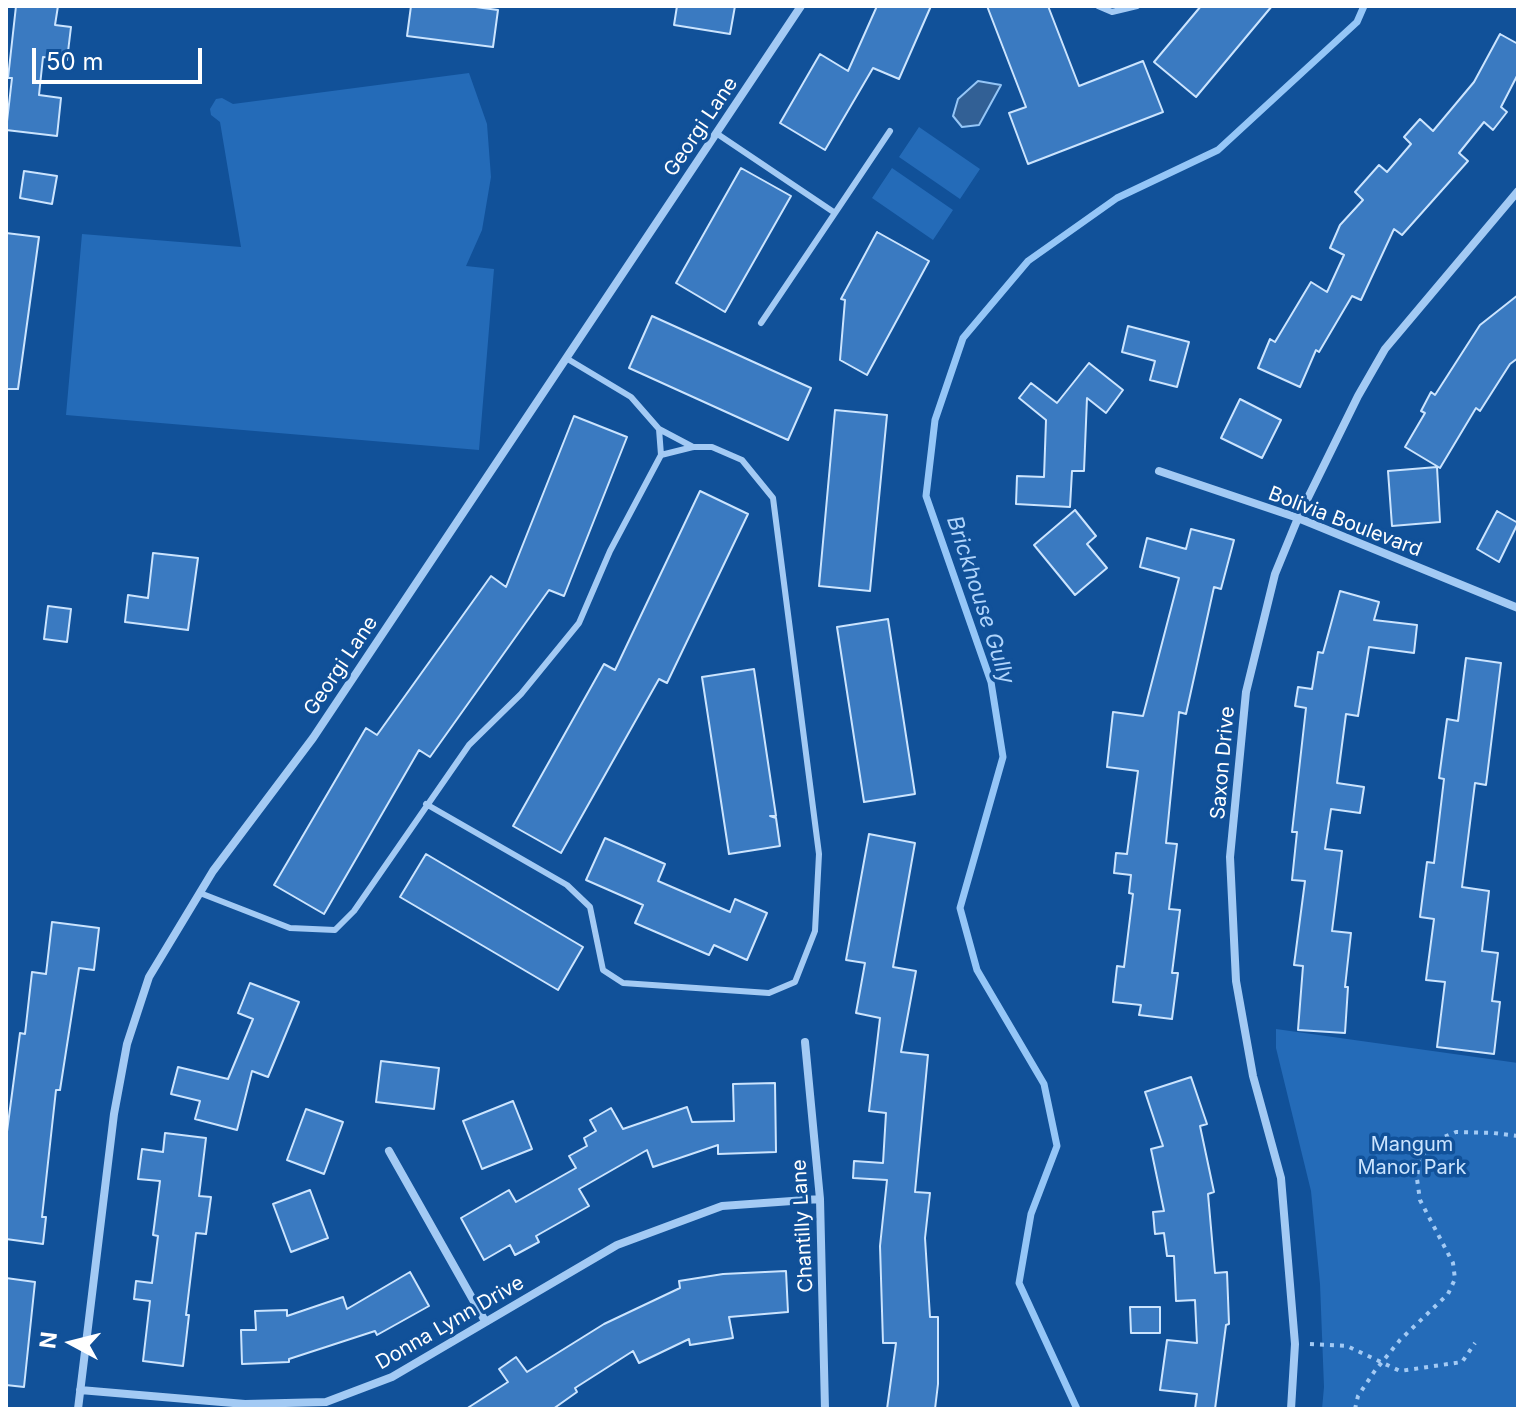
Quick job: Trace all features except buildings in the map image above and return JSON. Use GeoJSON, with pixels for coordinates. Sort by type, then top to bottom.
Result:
{"type":"FeatureCollection","features":[{"type":"Feature","properties":{"kind":"street","name":"Georgi Lane"},"geometry":{"type":"LineString","coordinates":[[78,1409],[114,1114],[127,1044],[149,977],[213,871],[313,738],[801,6]]}},
{"type":"Feature","properties":{"kind":"street","name":"Saxon Drive"},"geometry":{"type":"LineString","coordinates":[[1291,1409],[1295,1344],[1281,1178],[1253,1076],[1236,981],[1230,857],[1246,692],[1275,574],[1298,518],[1358,396],[1385,349],[1518,191]]}},
{"type":"Feature","properties":{"kind":"street","name":"Bolivia Boulevard"},"geometry":{"type":"LineString","coordinates":[[1159,471],[1298,518],[1518,608]]}},
{"type":"Feature","properties":{"kind":"street","name":"Chantilly Lane"},"geometry":{"type":"LineString","coordinates":[[805,1042],[820,1199],[825,1409]]}},
{"type":"Feature","properties":{"kind":"street"},"geometry":{"type":"LineString","coordinates":[[389,1151],[485,1321]]}},
{"type":"Feature","properties":{"kind":"street","name":"Donna Lynn Drive"},"geometry":{"type":"LineString","coordinates":[[80,1390],[245,1404],[326,1402],[392,1377],[617,1245],[722,1206],[820,1199]]}},
{"type":"Feature","properties":{"kind":"lane"},"geometry":{"type":"LineString","coordinates":[[1098,6],[1112,12],[1137,6]]}},
{"type":"Feature","properties":{"kind":"lane"},"geometry":{"type":"LineString","coordinates":[[761,323],[890,131]]}},
{"type":"Feature","properties":{"kind":"lane"},"geometry":{"type":"LineString","coordinates":[[716,133],[835,213]]}},
{"type":"Feature","properties":{"kind":"lane"},"geometry":{"type":"LineString","coordinates":[[566,358],[631,397],[659,429],[693,447]]}},
{"type":"Feature","properties":{"kind":"lane"},"geometry":{"type":"LineString","coordinates":[[200,893],[290,928],[335,930],[354,911],[469,745],[521,694],[579,623],[610,551],[661,455],[659,429]]}},
{"type":"Feature","properties":{"kind":"lane"},"geometry":{"type":"LineString","coordinates":[[426,804],[567,885],[590,907],[603,970],[623,983],[769,993],[795,982],[815,931],[819,854],[773,498],[742,460],[712,447],[693,447],[661,455]]}},
{"type":"Feature","properties":{"kind":"path"},"geometry":{"type":"LineString","coordinates":[[1355,1409],[1358,1396],[1381,1363],[1410,1329],[1448,1294],[1455,1279],[1453,1263],[1420,1200],[1417,1179],[1419,1159],[1435,1141],[1456,1132],[1518,1136]]}},
{"type":"Feature","properties":{"kind":"path"},"geometry":{"type":"LineString","coordinates":[[1295,1344],[1347,1346],[1400,1371],[1462,1362],[1475,1343]]}},
{"type":"Feature","properties":{"kind":"green space"},"geometry":{"type":"Polygon","coordinates":[[[469,73],[487,124],[491,177],[482,230],[466,266],[494,269],[479,450],[66,415],[82,234],[241,247],[220,122],[211,115],[210,109],[216,99],[222,98],[233,104],[469,73]]]}},
{"type":"Feature","properties":{"kind":"green space"},"geometry":{"type":"Polygon","coordinates":[[[919,127],[980,169],[960,199],[899,157],[919,127]]]}},
{"type":"Feature","properties":{"kind":"green space"},"geometry":{"type":"Polygon","coordinates":[[[892,168],[953,210],[933,240],[872,198],[892,168]]]}},
{"type":"Feature","properties":{"kind":"green space","name":"Mangum Manor Park"},"geometry":{"type":"Polygon","coordinates":[[[1276,1029],[1518,1063],[1518,1409],[1322,1409],[1320,1284],[1311,1191],[1276,1048],[1276,1029]]]}},
{"type":"Feature","properties":{"kind":"shaded area"},"geometry":{"type":"Polygon","coordinates":[[[978,81],[1001,85],[979,125],[962,127],[953,116],[958,99],[978,81]]]}},
{"type":"Feature","properties":{"kind":"waterway","name":"Brickhouse Gully"},"geometry":{"type":"LineString","coordinates":[[1077,1409],[1019,1283],[1031,1214],[1057,1146],[1044,1084],[977,970],[960,908],[1003,757],[991,682],[926,496],[935,420],[963,338],[1028,261],[1117,198],[1218,150],[1357,22],[1364,6]]}}]}
